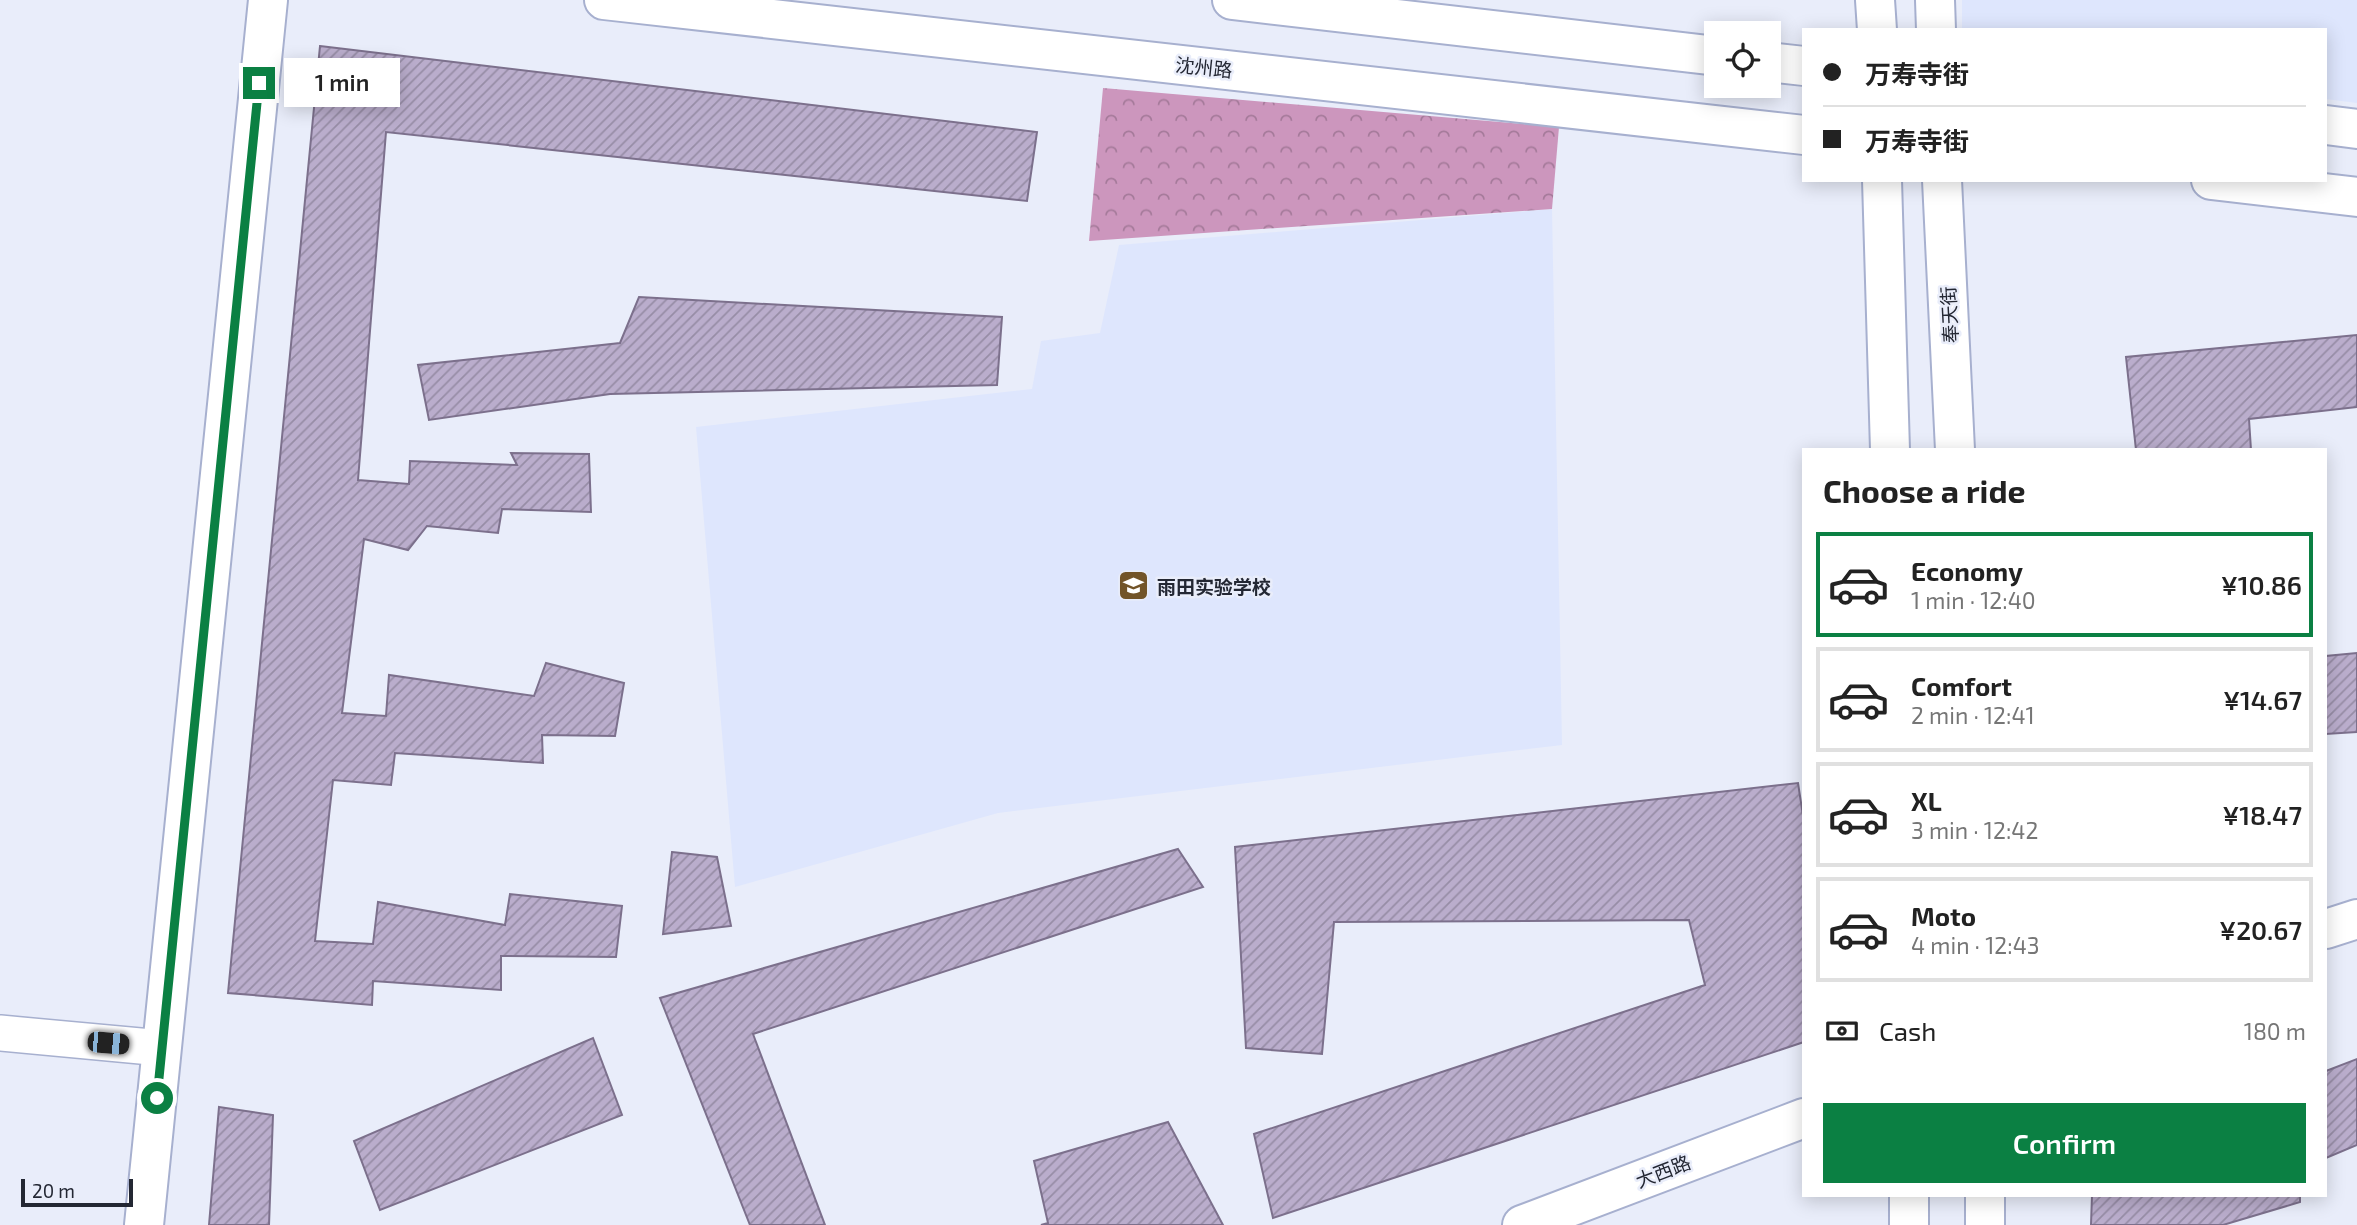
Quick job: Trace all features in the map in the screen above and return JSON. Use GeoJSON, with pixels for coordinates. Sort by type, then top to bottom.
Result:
{"type":"FeatureCollection","features":[{"type":"Feature","properties":{"kind":"main road"},"geometry":{"type":"LineString","coordinates":[[144,1225],[268,0]]}},
{"type":"Feature","properties":{"kind":"main road","name":"沈州路"},"geometry":{"type":"LineString","coordinates":[[604,0],[1802,135]]}},
{"type":"Feature","properties":{"kind":"main road"},"geometry":{"type":"LineString","coordinates":[[1232,0],[1704,54]]}},
{"type":"Feature","properties":{"kind":"main road"},"geometry":{"type":"LineString","coordinates":[[1875,0],[1877,28]]}},
{"type":"Feature","properties":{"kind":"main road"},"geometry":{"type":"LineString","coordinates":[[1935,0],[1936,28]]}},
{"type":"Feature","properties":{"kind":"main road"},"geometry":{"type":"LineString","coordinates":[[1781,63],[1802,66]]}},
{"type":"Feature","properties":{"kind":"main road"},"geometry":{"type":"LineString","coordinates":[[2327,125],[2357,129]]}},
{"type":"Feature","properties":{"kind":"main road"},"geometry":{"type":"LineString","coordinates":[[1882,182],[1890,448]]}},
{"type":"Feature","properties":{"kind":"main road","name":"奉天街"},"geometry":{"type":"LineString","coordinates":[[1942,182],[1955,448]]}},
{"type":"Feature","properties":{"kind":"main road"},"geometry":{"type":"LineString","coordinates":[[2228,182],[2357,197]]}},
{"type":"Feature","properties":{"kind":"main road"},"geometry":{"type":"LineString","coordinates":[[2327,929],[2357,919]]}},
{"type":"Feature","properties":{"kind":"main road","name":"大西路"},"geometry":{"type":"LineString","coordinates":[[1522,1225],[1802,1119]]}},
{"type":"Feature","properties":{"kind":"main road"},"geometry":{"type":"LineString","coordinates":[[1909,1197],[1909,1225]]}},
{"type":"Feature","properties":{"kind":"main road"},"geometry":{"type":"LineString","coordinates":[[1985,1197],[1985,1225]]}},
{"type":"Feature","properties":{"kind":"street"},"geometry":{"type":"LineString","coordinates":[[0,1033],[162,1048]]}},
{"type":"Feature","properties":{"kind":"shaded area"},"geometry":{"type":"Polygon","coordinates":[[[1962,0],[2357,0],[2357,103],[2327,99],[2327,28],[1962,28],[1962,0]]]}},
{"type":"Feature","properties":{"kind":"shaded area","name":"雨田实验学校"},"geometry":{"type":"Polygon","coordinates":[[[1552,209],[1562,745],[998,813],[735,887],[696,427],[1032,389],[1041,341],[1100,333],[1119,245],[1552,209]]]}},
{"type":"Feature","properties":{"kind":"green space"},"geometry":{"type":"Polygon","coordinates":[[[1103,88],[1559,127],[1552,209],[1089,241],[1103,88]]]}},
{"type":"Feature","properties":{"kind":"building"},"geometry":{"type":"Polygon","coordinates":[[[320,46],[1037,132],[1027,201],[386,132],[358,480],[409,484],[410,461],[517,465],[511,453],[589,454],[591,512],[502,509],[498,533],[427,526],[408,550],[364,539],[342,713],[386,716],[389,675],[534,696],[546,663],[624,683],[615,736],[542,735],[543,763],[395,753],[391,785],[333,780],[315,941],[373,944],[378,902],[505,925],[510,894],[622,906],[616,957],[501,956],[501,990],[373,981],[372,1005],[228,993],[320,46]]]}},
{"type":"Feature","properties":{"kind":"building"},"geometry":{"type":"Polygon","coordinates":[[[639,297],[1002,317],[997,385],[610,394],[429,420],[418,365],[620,343],[639,297]]]}},
{"type":"Feature","properties":{"kind":"building"},"geometry":{"type":"Polygon","coordinates":[[[2357,335],[2357,407],[2249,419],[2251,448],[2136,448],[2126,357],[2357,335]]]}},
{"type":"Feature","properties":{"kind":"building"},"geometry":{"type":"Polygon","coordinates":[[[2357,653],[2357,732],[2327,734],[2327,656],[2357,653]]]}},
{"type":"Feature","properties":{"kind":"building"},"geometry":{"type":"Polygon","coordinates":[[[1798,783],[1802,809],[1802,1043],[1273,1218],[1254,1134],[1705,985],[1689,920],[1334,922],[1322,1054],[1246,1048],[1235,847],[1798,783]]]}},
{"type":"Feature","properties":{"kind":"building"},"geometry":{"type":"Polygon","coordinates":[[[1178,849],[1203,887],[753,1034],[825,1225],[750,1225],[660,998],[1178,849]]]}},
{"type":"Feature","properties":{"kind":"building"},"geometry":{"type":"Polygon","coordinates":[[[672,852],[717,857],[731,926],[663,934],[672,852]]]}},
{"type":"Feature","properties":{"kind":"building"},"geometry":{"type":"Polygon","coordinates":[[[593,1038],[622,1115],[380,1210],[354,1141],[593,1038]]]}},
{"type":"Feature","properties":{"kind":"building"},"geometry":{"type":"Polygon","coordinates":[[[2357,1059],[2357,1145],[2327,1158],[2327,1071],[2357,1059]]]}},
{"type":"Feature","properties":{"kind":"building"},"geometry":{"type":"Polygon","coordinates":[[[219,1107],[273,1115],[269,1225],[209,1225],[219,1107]]]}},
{"type":"Feature","properties":{"kind":"building"},"geometry":{"type":"Polygon","coordinates":[[[1168,1122],[1223,1225],[1041,1225],[1048,1223],[1034,1161],[1168,1122]]]}},
{"type":"Feature","properties":{"kind":"building"},"geometry":{"type":"Polygon","coordinates":[[[2092,1197],[2300,1197],[2300,1202],[2223,1225],[2091,1225],[2092,1197]]]}},
{"type":"Feature","properties":{"kind":"place","name":"雨田实验学校"},"geometry":{"type":"Point","coordinates":[1134,586]}},
{"type":"Feature","properties":{"kind":"route"},"geometry":{"type":"LineString","coordinates":[[157,1098],[259,83]]}}]}
